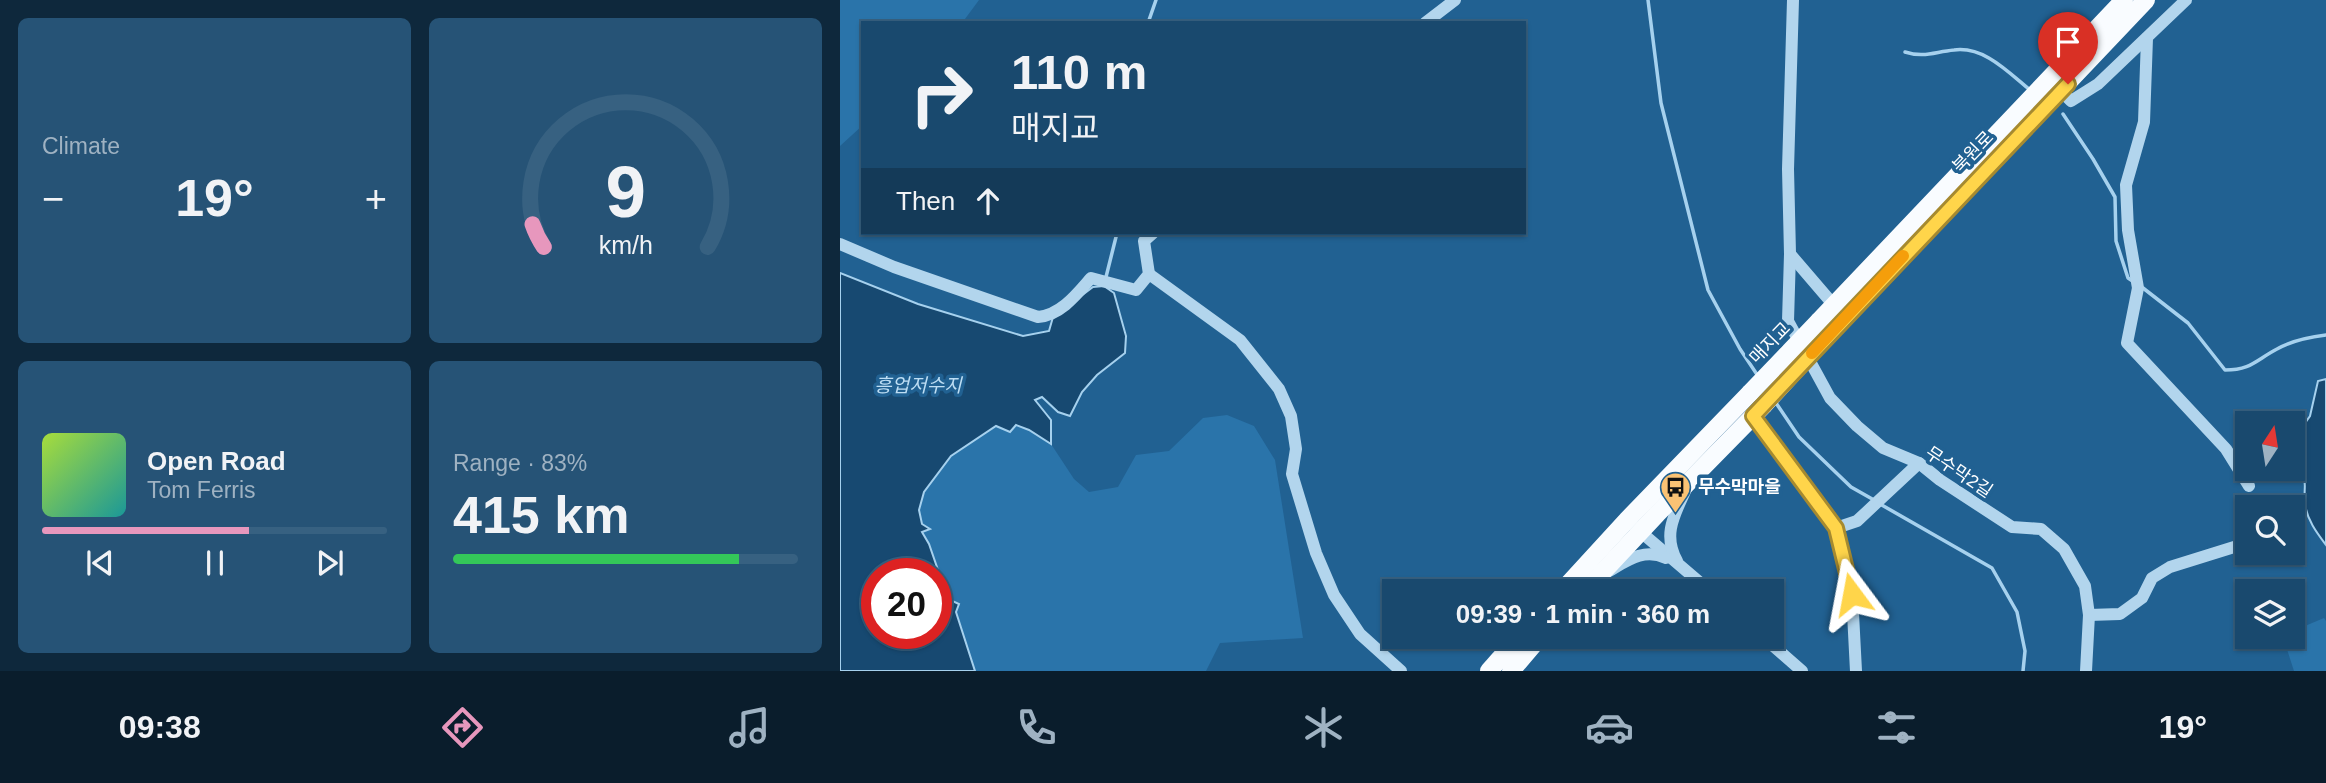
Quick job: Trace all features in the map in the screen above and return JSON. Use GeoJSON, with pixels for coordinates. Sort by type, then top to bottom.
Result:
{"type":"FeatureCollection","features":[{"type":"Feature","properties":{"kind":"main road","name":"북원로"},"geometry":{"type":"LineString","coordinates":[[1825,327],[2124,0]]}},
{"type":"Feature","properties":{"kind":"main road","name":"북원로"},"geometry":{"type":"LineString","coordinates":[[1839,312],[2061,92],[2146,0]]}},
{"type":"Feature","properties":{"kind":"main road","name":"매지교"},"geometry":{"type":"LineString","coordinates":[[1756,405],[1825,327]]}},
{"type":"Feature","properties":{"kind":"main road"},"geometry":{"type":"LineString","coordinates":[[1575,579],[1691,479],[1756,405]]}},
{"type":"Feature","properties":{"kind":"main road"},"geometry":{"type":"LineString","coordinates":[[1594,579],[1634,526],[1756,405]]}},
{"type":"Feature","properties":{"kind":"main road"},"geometry":{"type":"LineString","coordinates":[[1489,671],[1508,649]]}},
{"type":"Feature","properties":{"kind":"main road"},"geometry":{"type":"LineString","coordinates":[[1511,671],[1530,649]]}},
{"type":"Feature","properties":{"kind":"street"},"geometry":{"type":"LineString","coordinates":[[1428,21],[1455,0]]}},
{"type":"Feature","properties":{"kind":"street"},"geometry":{"type":"LineString","coordinates":[[1793,0],[1788,169],[1790,254],[1839,312]]}},
{"type":"Feature","properties":{"kind":"street"},"geometry":{"type":"LineString","coordinates":[[2061,92],[2071,100],[2098,84],[2186,0]]}},
{"type":"Feature","properties":{"kind":"street"},"geometry":{"type":"LineString","coordinates":[[2147,38],[2144,122],[2126,185],[2128,230],[2137,281],[2127,343],[2226,449],[2249,486]]}},
{"type":"Feature","properties":{"kind":"street"},"geometry":{"type":"LineString","coordinates":[[1151,235],[1144,241],[1149,274],[1240,340],[1279,390],[1292,416],[1296,449],[1292,474],[1316,552],[1329,584],[1360,634],[1401,671]]}},
{"type":"Feature","properties":{"kind":"street"},"geometry":{"type":"LineString","coordinates":[[840,244],[894,267],[1038,317],[1048,317],[1073,299],[1091,278],[1136,290],[1149,274]]}},
{"type":"Feature","properties":{"kind":"street","name":"무수막2길"},"geometry":{"type":"LineString","coordinates":[[1790,254],[1788,321],[1830,398],[1883,448],[1919,463],[2012,527],[2041,529],[2063,549],[2085,586],[2089,615],[2086,671]]}},
{"type":"Feature","properties":{"kind":"street"},"geometry":{"type":"LineString","coordinates":[[1756,405],[1836,528],[1852,594],[1856,671]]}},
{"type":"Feature","properties":{"kind":"street"},"geometry":{"type":"LineString","coordinates":[[1836,528],[1857,522],[1919,463]]}},
{"type":"Feature","properties":{"kind":"street"},"geometry":{"type":"LineString","coordinates":[[1679,564],[1670,544],[1669,530],[1691,479]]}},
{"type":"Feature","properties":{"kind":"street"},"geometry":{"type":"LineString","coordinates":[[1634,526],[1696,579]]}},
{"type":"Feature","properties":{"kind":"street"},"geometry":{"type":"LineString","coordinates":[[2089,615],[2120,614],[2142,598],[2152,578],[2170,568],[2235,547]]}},
{"type":"Feature","properties":{"kind":"street"},"geometry":{"type":"LineString","coordinates":[[1599,579],[1644,553],[1656,553],[1679,564]]}},
{"type":"Feature","properties":{"kind":"street"},"geometry":{"type":"LineString","coordinates":[[1777,649],[1802,671]]}},
{"type":"Feature","properties":{"kind":"shaded area"},"geometry":{"type":"Polygon","coordinates":[[[840,0],[979,0],[963,21],[861,21],[861,127],[840,146],[840,0]]]}},
{"type":"Feature","properties":{"kind":"shaded area"},"geometry":{"type":"Polygon","coordinates":[[[1227,415],[1254,426],[1275,460],[1303,638],[1220,643],[1206,671],[975,671],[952,608],[952,558],[934,558],[922,532],[929,529],[922,524],[919,510],[924,492],[951,456],[996,426],[1010,432],[1016,425],[1051,444],[1074,479],[1089,492],[1118,487],[1136,455],[1169,451],[1203,418],[1227,415]]]}},
{"type":"Feature","properties":{"kind":"shaded area"},"geometry":{"type":"Polygon","coordinates":[[[2324,618],[2326,621],[2326,671],[2294,671],[2287,649],[2305,649],[2305,626],[2324,618]]]}},
{"type":"Feature","properties":{"kind":"water","name":"흥업저수지"},"geometry":{"type":"Polygon","coordinates":[[[840,273],[918,304],[1023,336],[1049,331],[1053,317],[1093,287],[1104,286],[1114,293],[1126,336],[1125,353],[1097,375],[1082,392],[1070,416],[1058,412],[1042,397],[1035,400],[1051,420],[1051,444],[1016,425],[1010,432],[996,426],[951,456],[924,492],[919,510],[922,524],[930,529],[922,532],[934,558],[861,558],[861,649],[952,649],[952,601],[959,604],[956,612],[975,671],[840,671],[840,273]]]}},
{"type":"Feature","properties":{"kind":"water"},"geometry":{"type":"Polygon","coordinates":[[[2326,379],[2326,545],[2316,531],[2305,504],[2305,423],[2310,416],[2318,381],[2326,379]]]}},
{"type":"Feature","properties":{"kind":"waterway"},"geometry":{"type":"LineString","coordinates":[[1149,21],[1156,0]]}},
{"type":"Feature","properties":{"kind":"waterway"},"geometry":{"type":"LineString","coordinates":[[1648,0],[1661,103],[1708,290],[1758,376]]}},
{"type":"Feature","properties":{"kind":"waterway"},"geometry":{"type":"LineString","coordinates":[[1905,52],[1924,55],[1954,50],[1975,52],[2004,68],[2030,90]]}},
{"type":"Feature","properties":{"kind":"waterway"},"geometry":{"type":"LineString","coordinates":[[2063,114],[2115,197],[2116,241],[2128,278],[2134,282]]}},
{"type":"Feature","properties":{"kind":"waterway"},"geometry":{"type":"LineString","coordinates":[[1106,277],[1116,235]]}},
{"type":"Feature","properties":{"kind":"waterway"},"geometry":{"type":"LineString","coordinates":[[2143,288],[2188,323],[2225,370],[2247,366],[2294,342],[2326,335]]}},
{"type":"Feature","properties":{"kind":"waterway"},"geometry":{"type":"LineString","coordinates":[[1774,400],[1799,437],[1851,487],[1874,500]]}},
{"type":"Feature","properties":{"kind":"waterway"},"geometry":{"type":"LineString","coordinates":[[1880,504],[1992,568],[2017,612],[2025,651],[2023,671]]}},
{"type":"Feature","properties":{"kind":"slow traffic"},"geometry":{"type":"LineString","coordinates":[[1812,353],[1903,256]]}},
{"type":"Feature","properties":{"kind":"place","name":"무수막마을"},"geometry":{"type":"Point","coordinates":[1675,514]}},
{"type":"Feature","properties":{"kind":"route"},"geometry":{"type":"LineString","coordinates":[[1852,594],[1836,528],[1753,416],[1844,317],[2068,84]]}}]}
